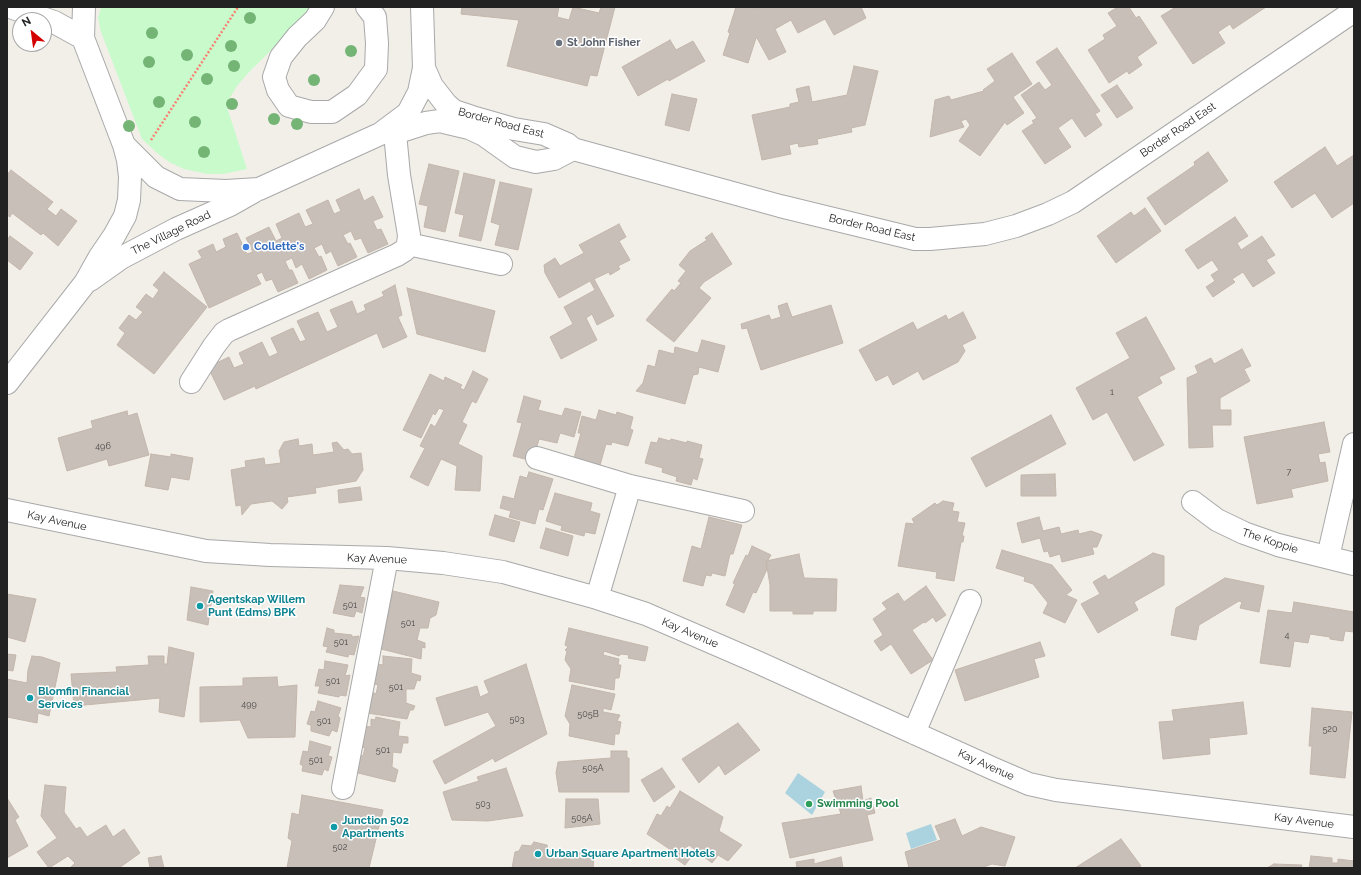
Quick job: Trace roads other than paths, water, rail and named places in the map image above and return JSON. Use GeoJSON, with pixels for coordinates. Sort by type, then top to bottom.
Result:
{"type":"FeatureCollection","features":[{"type":"Feature","properties":{"kind":"street"},"geometry":{"type":"LineString","coordinates":[[10,7],[54,22],[83,38],[84,7]]}},
{"type":"Feature","properties":{"kind":"street"},"geometry":{"type":"LineString","coordinates":[[323,7],[315,20],[297,37],[281,57],[274,77],[278,90],[289,106],[311,112],[332,112],[356,95],[376,69],[377,43],[374,17],[367,7]]}},
{"type":"Feature","properties":{"kind":"street"},"geometry":{"type":"LineString","coordinates":[[131,151],[156,177],[180,189],[226,191],[259,188],[388,133],[408,113],[419,92],[424,68],[422,7]]}},
{"type":"Feature","properties":{"kind":"street","name":"Border Road East"},"geometry":{"type":"LineString","coordinates":[[388,133],[426,123],[440,122],[471,122],[514,128],[544,134],[567,144],[573,149],[780,206],[915,239],[930,240],[985,234],[1016,226],[1048,214],[1073,202],[1354,10]]}},
{"type":"Feature","properties":{"kind":"street","name":"The Village Road"},"geometry":{"type":"LineString","coordinates":[[7,383],[85,283],[125,216],[129,200],[130,177],[128,160],[131,151],[83,38]]}},
{"type":"Feature","properties":{"kind":"street","name":"Border Road East"},"geometry":{"type":"LineString","coordinates":[[424,68],[432,86],[446,104],[515,157],[536,162],[554,159],[573,149]]}},
{"type":"Feature","properties":{"kind":"street"},"geometry":{"type":"LineString","coordinates":[[191,382],[224,333],[397,255],[405,250],[408,244],[409,235],[399,174],[388,133]]}},
{"type":"Feature","properties":{"kind":"street","name":"The Village Road"},"geometry":{"type":"LineString","coordinates":[[85,283],[105,268],[140,248],[176,229],[230,205],[259,188]]}},
{"type":"Feature","properties":{"kind":"street"},"geometry":{"type":"LineString","coordinates":[[408,244],[501,264]]}},
{"type":"Feature","properties":{"kind":"street"},"geometry":{"type":"LineString","coordinates":[[1328,557],[1354,444]]}},
{"type":"Feature","properties":{"kind":"street"},"geometry":{"type":"LineString","coordinates":[[538,458],[630,486],[743,511]]}},
{"type":"Feature","properties":{"kind":"street"},"geometry":{"type":"LineString","coordinates":[[597,598],[630,486]]}},
{"type":"Feature","properties":{"kind":"street","name":"The Koppie"},"geometry":{"type":"LineString","coordinates":[[1193,502],[1217,520],[1244,533],[1278,545],[1354,564]]}},
{"type":"Feature","properties":{"kind":"street","name":"Kay Avenue"},"geometry":{"type":"LineString","coordinates":[[7,510],[206,551],[270,556],[387,558],[443,563],[504,572],[597,598],[646,614],[750,659],[1023,782],[1056,790],[1354,827]]}},
{"type":"Feature","properties":{"kind":"street"},"geometry":{"type":"LineString","coordinates":[[343,788],[387,558]]}},
{"type":"Feature","properties":{"kind":"street"},"geometry":{"type":"LineString","coordinates":[[914,733],[970,601]]}},
{"type":"Feature","properties":{"kind":"water","name":"Swimming Pool"},"geometry":{"type":"Polygon","coordinates":[[[798,773],[825,792],[812,815],[785,793],[798,773]]]}},
{"type":"Feature","properties":{"kind":"water","name":"Swimming Pool"},"geometry":{"type":"Polygon","coordinates":[[[931,824],[937,840],[911,849],[906,833],[931,824]]]}},
{"type":"Feature","properties":{"kind":"place","name":"St John Fisher"},"geometry":{"type":"Point","coordinates":[559,43]}},
{"type":"Feature","properties":{"kind":"place","name":"Collette's"},"geometry":{"type":"Point","coordinates":[246,247]}},
{"type":"Feature","properties":{"kind":"place","name":"Agentskap Willem Punt (Edms) BPK"},"geometry":{"type":"Point","coordinates":[200,606]}},
{"type":"Feature","properties":{"kind":"place","name":"Blomfin Financial Services"},"geometry":{"type":"Point","coordinates":[30,698]}},
{"type":"Feature","properties":{"kind":"place","name":"Swimming Pool"},"geometry":{"type":"Point","coordinates":[809,804]}},
{"type":"Feature","properties":{"kind":"place","name":"Junction 502 Apartments"},"geometry":{"type":"Point","coordinates":[334,827]}},
{"type":"Feature","properties":{"kind":"place","name":"Urban Square Apartment Hotels"},"geometry":{"type":"Point","coordinates":[538,854]}}]}
